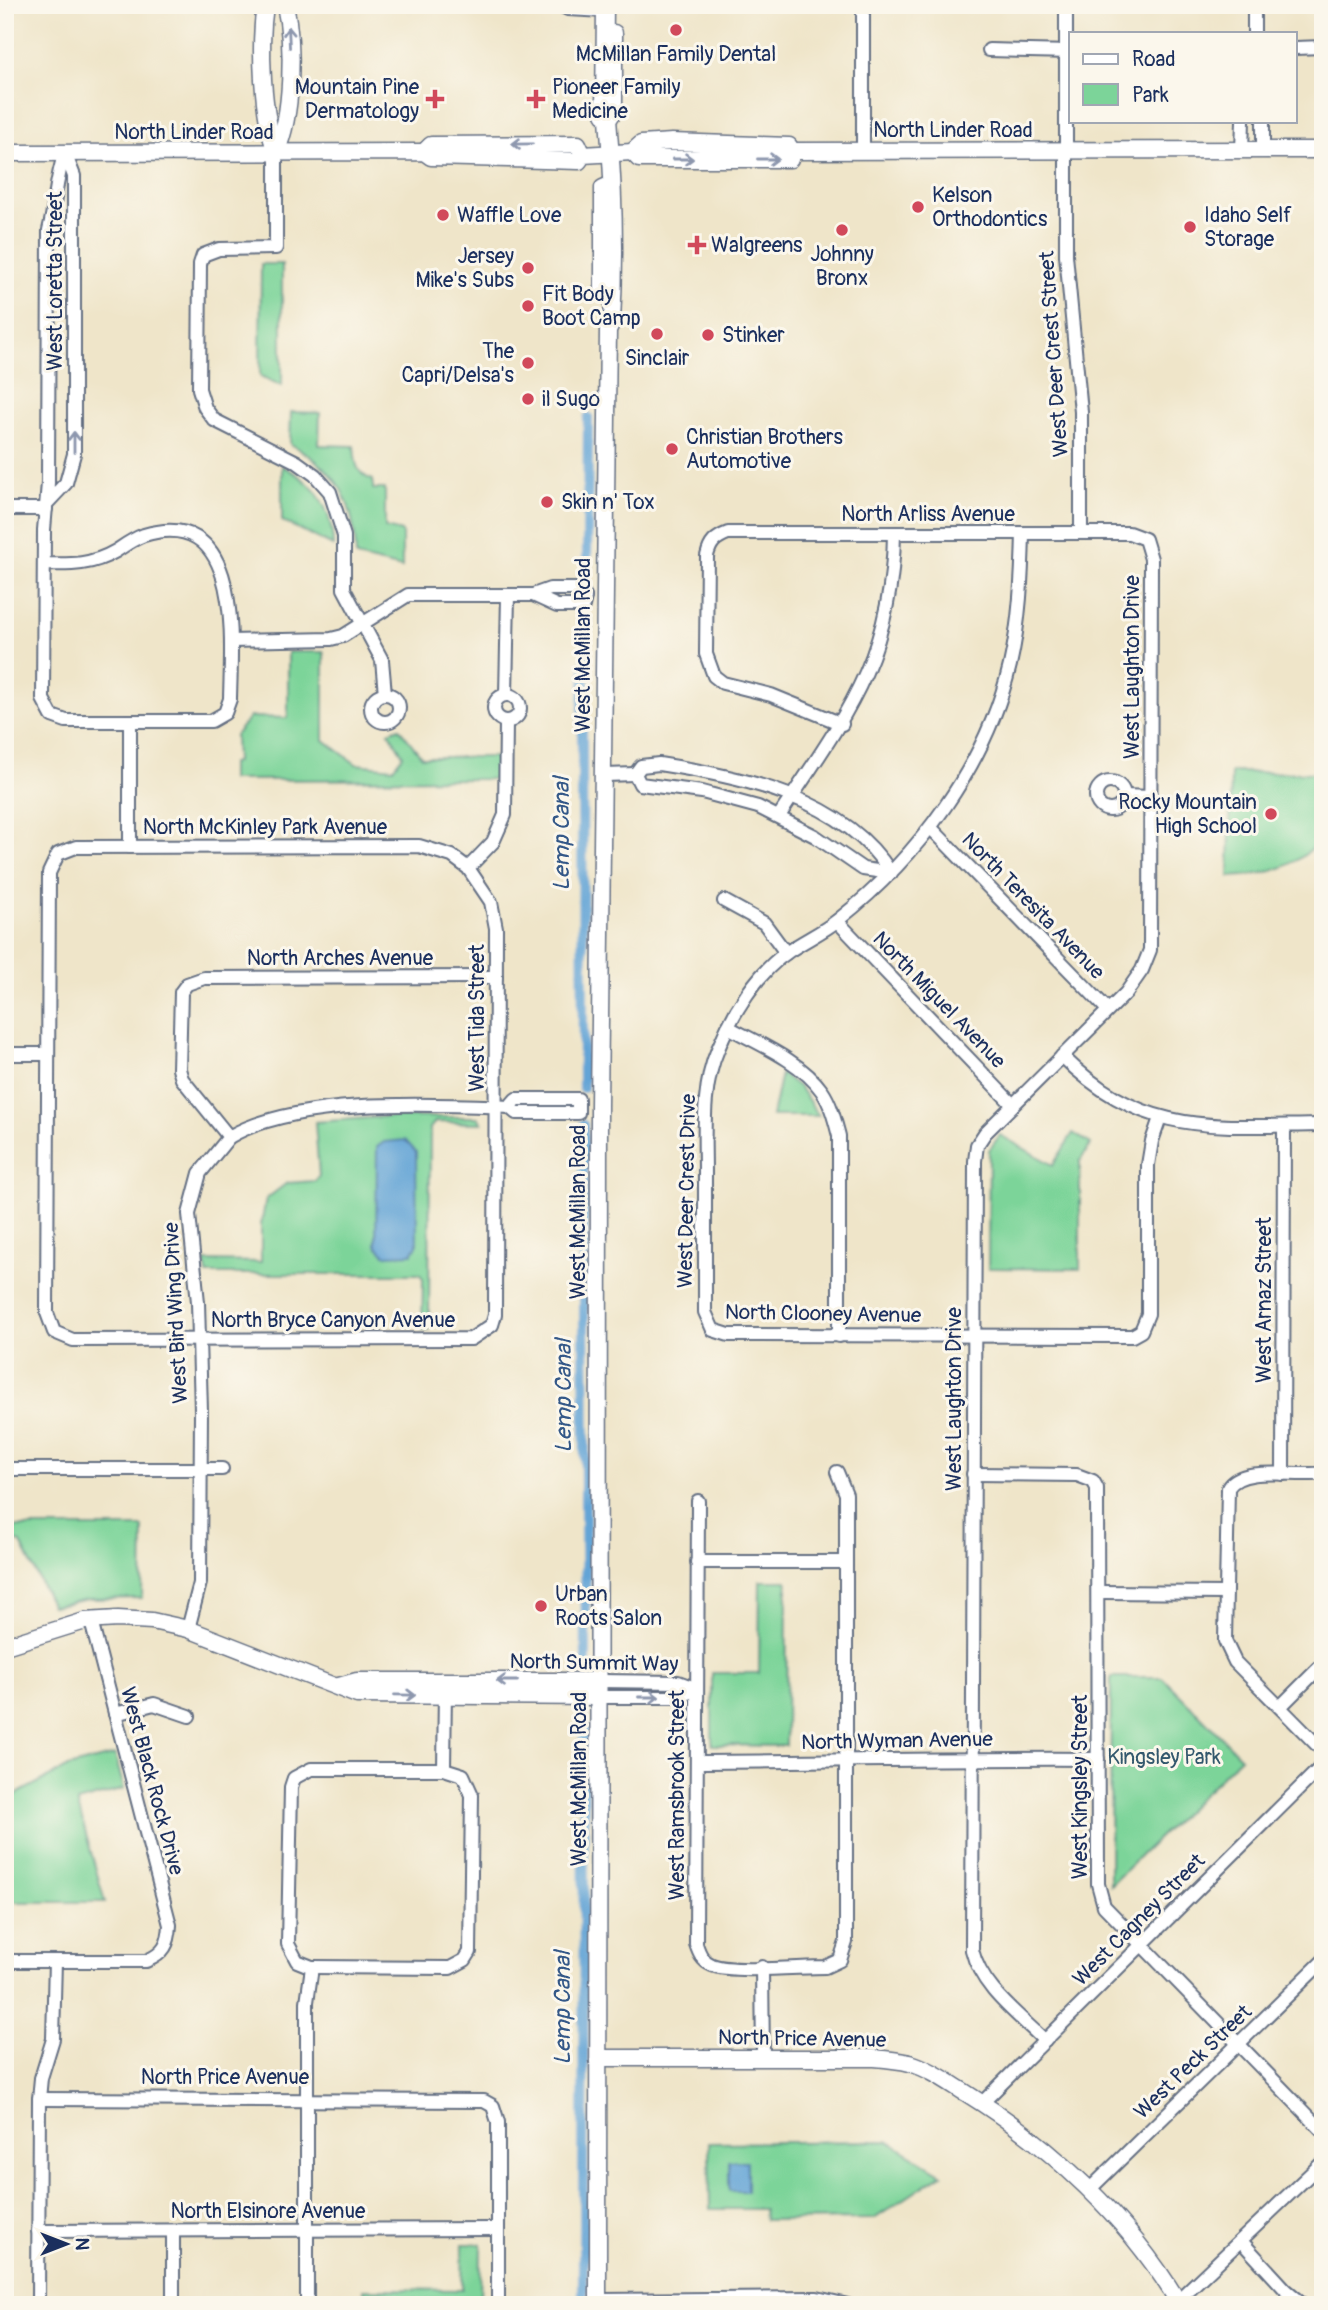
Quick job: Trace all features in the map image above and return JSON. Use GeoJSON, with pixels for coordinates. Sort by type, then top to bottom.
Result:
{"type":"FeatureCollection","features":[{"type":"Feature","properties":{"kind":"main road"},"geometry":{"type":"LineString","coordinates":[[265,5],[263,52],[270,135],[276,152]]}},
{"type":"Feature","properties":{"kind":"main road"},"geometry":{"type":"LineString","coordinates":[[276,152],[285,132],[289,50],[285,5]]}},
{"type":"Feature","properties":{"kind":"main road","name":"West McMillan Road"},"geometry":{"type":"LineString","coordinates":[[598,2302],[599,1106],[605,775],[604,597],[608,330],[612,322],[615,240],[615,190],[612,184],[608,118],[614,111],[608,7]]}},
{"type":"Feature","properties":{"kind":"main road","name":"North Linder Road"},"geometry":{"type":"LineString","coordinates":[[5,153],[424,152],[431,145],[578,144],[583,155],[632,152],[639,159],[790,159],[792,151],[1323,150]]}},
{"type":"Feature","properties":{"kind":"main road","name":"North Summit Way"},"geometry":{"type":"LineString","coordinates":[[5,1646],[63,1626],[91,1621],[152,1621],[188,1629],[357,1695],[445,1688],[600,1689]]}},
{"type":"Feature","properties":{"kind":"main road","name":"North Price Avenue"},"geometry":{"type":"LineString","coordinates":[[599,2059],[873,2059],[910,2063],[932,2072],[982,2103],[1090,2190],[1145,2255],[1179,2303]]}},
{"type":"Feature","properties":{"kind":"street"},"geometry":{"type":"LineString","coordinates":[[560,5],[568,9],[608,7]]}},
{"type":"Feature","properties":{"kind":"street"},"geometry":{"type":"LineString","coordinates":[[863,5],[863,151]]}},
{"type":"Feature","properties":{"kind":"street","name":"West Deer Crest Street"},"geometry":{"type":"LineString","coordinates":[[1066,5],[1066,254],[1081,412],[1082,533]]}},
{"type":"Feature","properties":{"kind":"street"},"geometry":{"type":"LineString","coordinates":[[1254,5],[1254,32]]}},
{"type":"Feature","properties":{"kind":"street"},"geometry":{"type":"LineString","coordinates":[[1296,48],[1323,47]]}},
{"type":"Feature","properties":{"kind":"street"},"geometry":{"type":"LineString","coordinates":[[989,50],[1068,52]]}},
{"type":"Feature","properties":{"kind":"street"},"geometry":{"type":"LineString","coordinates":[[1242,122],[1242,150]]}},
{"type":"Feature","properties":{"kind":"street"},"geometry":{"type":"LineString","coordinates":[[1263,122],[1263,150]]}},
{"type":"Feature","properties":{"kind":"street"},"geometry":{"type":"LineString","coordinates":[[276,152],[276,248],[219,248],[203,255],[199,271],[199,388],[205,408],[224,427],[316,475],[330,492],[339,513],[344,536],[344,589],[383,660],[385,694]]}},
{"type":"Feature","properties":{"kind":"street","name":"West Loretta Street"},"geometry":{"type":"LineString","coordinates":[[65,153],[56,177],[57,196],[48,230],[43,699],[52,716],[66,721],[130,721]]}},
{"type":"Feature","properties":{"kind":"street","name":"West Loretta Street"},"geometry":{"type":"LineString","coordinates":[[47,505],[66,483],[74,454],[74,176],[65,153]]}},
{"type":"Feature","properties":{"kind":"street"},"geometry":{"type":"LineString","coordinates":[[5,509],[47,505]]}},
{"type":"Feature","properties":{"kind":"street"},"geometry":{"type":"LineString","coordinates":[[44,564],[80,565],[94,562],[137,538],[166,531],[189,536],[217,561],[229,594],[230,699],[225,713],[211,721],[130,721],[130,847]]}},
{"type":"Feature","properties":{"kind":"street","name":"North Arliss Avenue"},"geometry":{"type":"LineString","coordinates":[[842,724],[771,695],[723,683],[714,676],[706,654],[707,556],[712,541],[728,533],[1129,533],[1145,539]]}},
{"type":"Feature","properties":{"kind":"street"},"geometry":{"type":"LineString","coordinates":[[779,816],[842,724],[864,681],[882,632],[894,567],[894,533]]}},
{"type":"Feature","properties":{"kind":"street","name":"West Deer Crest Drive"},"geometry":{"type":"LineString","coordinates":[[713,1330],[705,1312],[705,1102],[710,1073],[728,1027],[746,996],[786,953],[837,921],[891,873],[931,828],[966,773],[992,718],[1009,667],[1021,591],[1023,533]]}},
{"type":"Feature","properties":{"kind":"street","name":"West Laughton Drive"},"geometry":{"type":"LineString","coordinates":[[1045,2041],[986,1982],[975,1965],[972,1950],[977,1145],[985,1133],[1126,993],[1142,970],[1150,950],[1151,559],[1145,539]]}},
{"type":"Feature","properties":{"kind":"street"},"geometry":{"type":"LineString","coordinates":[[231,640],[331,639],[343,636],[408,595],[533,595],[550,589],[581,589],[586,597],[604,597]]}},
{"type":"Feature","properties":{"kind":"street"},"geometry":{"type":"LineString","coordinates":[[506,695],[508,595]]}},
{"type":"Feature","properties":{"kind":"street"},"geometry":{"type":"LineString","coordinates":[[506,695],[515,697],[520,708],[518,717],[506,722],[495,715],[494,706],[498,698],[506,695]]}},
{"type":"Feature","properties":{"kind":"street"},"geometry":{"type":"LineString","coordinates":[[468,868],[493,842],[505,815],[506,722]]}},
{"type":"Feature","properties":{"kind":"street"},"geometry":{"type":"LineString","coordinates":[[635,775],[641,766],[659,764],[718,772],[746,779],[792,797],[848,829],[877,851],[891,873]]}},
{"type":"Feature","properties":{"kind":"street"},"geometry":{"type":"LineString","coordinates":[[605,775],[635,775]]}},
{"type":"Feature","properties":{"kind":"street"},"geometry":{"type":"LineString","coordinates":[[635,775],[640,784],[711,794],[779,816],[815,836],[863,869],[891,873]]}},
{"type":"Feature","properties":{"kind":"street"},"geometry":{"type":"LineString","coordinates":[[1124,796],[1151,796]]}},
{"type":"Feature","properties":{"kind":"street","name":"North Teresita Avenue"},"geometry":{"type":"LineString","coordinates":[[931,828],[1108,1010]]}},
{"type":"Feature","properties":{"kind":"street","name":"North McKinley Park Avenue"},"geometry":{"type":"LineString","coordinates":[[48,1054],[49,873],[58,855],[76,846],[419,846],[452,856],[468,868]]}},
{"type":"Feature","properties":{"kind":"street","name":"West Tida Street"},"geometry":{"type":"LineString","coordinates":[[468,868],[491,902],[496,928],[502,1107],[495,1315],[492,1325],[485,1332]]}},
{"type":"Feature","properties":{"kind":"street"},"geometry":{"type":"LineString","coordinates":[[724,901],[764,923],[786,953]]}},
{"type":"Feature","properties":{"kind":"street","name":"North Miguel Avenue"},"geometry":{"type":"LineString","coordinates":[[837,921],[1013,1105]]}},
{"type":"Feature","properties":{"kind":"street","name":"North Arches Avenue"},"geometry":{"type":"LineString","coordinates":[[229,1137],[182,1079],[179,1069],[179,1001],[187,984],[204,978],[496,977]]}},
{"type":"Feature","properties":{"kind":"street"},"geometry":{"type":"LineString","coordinates":[[728,1027],[804,1073],[822,1090],[833,1113],[839,1136],[839,1336]]}},
{"type":"Feature","properties":{"kind":"street"},"geometry":{"type":"LineString","coordinates":[[5,1054],[48,1054]]}},
{"type":"Feature","properties":{"kind":"street","name":"North Bryce Canyon Avenue"},"geometry":{"type":"LineString","coordinates":[[48,1054],[47,1313],[54,1332],[73,1340],[471,1339],[485,1332]]}},
{"type":"Feature","properties":{"kind":"street"},"geometry":{"type":"LineString","coordinates":[[1062,1056],[1088,1082],[1117,1101],[1160,1118],[1187,1124],[1323,1125]]}},
{"type":"Feature","properties":{"kind":"street"},"geometry":{"type":"LineString","coordinates":[[229,1137],[248,1126],[286,1115],[379,1107],[502,1107],[516,1099],[578,1099],[580,1106],[599,1106]]}},
{"type":"Feature","properties":{"kind":"street","name":"North Clooney Avenue"},"geometry":{"type":"LineString","coordinates":[[713,1330],[729,1335],[1123,1337],[1141,1331],[1148,1314],[1148,1165],[1160,1118]]}},
{"type":"Feature","properties":{"kind":"street","name":"West Arnaz Street"},"geometry":{"type":"LineString","coordinates":[[1283,1474],[1284,1126]]}},
{"type":"Feature","properties":{"kind":"street","name":"West Bird Wing Drive"},"geometry":{"type":"LineString","coordinates":[[188,1629],[200,1583],[200,1340],[197,1287],[189,1231],[190,1200],[206,1161],[229,1137]]}},
{"type":"Feature","properties":{"kind":"street"},"geometry":{"type":"LineString","coordinates":[[5,1469],[222,1469]]}},
{"type":"Feature","properties":{"kind":"street"},"geometry":{"type":"LineString","coordinates":[[763,2059],[762,1967],[825,1967],[840,1959],[846,1942],[846,1494],[837,1472]]}},
{"type":"Feature","properties":{"kind":"street"},"geometry":{"type":"LineString","coordinates":[[1323,1473],[1244,1475],[1231,1482],[1226,1495],[1225,1593],[1225,1641],[1228,1653],[1323,1751]]}},
{"type":"Feature","properties":{"kind":"street","name":"West Kingsley Street"},"geometry":{"type":"LineString","coordinates":[[973,1474],[1077,1475],[1093,1481],[1099,1496],[1098,1884],[1104,1906],[1323,2131]]}},
{"type":"Feature","properties":{"kind":"street","name":"West Ramsbrook Street"},"geometry":{"type":"LineString","coordinates":[[698,1501],[696,1944],[704,1961],[720,1967],[762,1967]]}},
{"type":"Feature","properties":{"kind":"street"},"geometry":{"type":"LineString","coordinates":[[697,1562],[846,1562]]}},
{"type":"Feature","properties":{"kind":"street"},"geometry":{"type":"LineString","coordinates":[[1099,1592],[1225,1593]]}},
{"type":"Feature","properties":{"kind":"street","name":"West Black Rock Drive"},"geometry":{"type":"LineString","coordinates":[[54,1961],[146,1961],[164,1950],[169,1939],[170,1925],[91,1621]]}},
{"type":"Feature","properties":{"kind":"street"},"geometry":{"type":"LineString","coordinates":[[1279,1707],[1323,1664]]}},
{"type":"Feature","properties":{"kind":"street"},"geometry":{"type":"LineString","coordinates":[[444,1769],[445,1688]]}},
{"type":"Feature","properties":{"kind":"street","name":"North Summit Way"},"geometry":{"type":"LineString","coordinates":[[600,1689],[678,1697],[697,1689]]}},
{"type":"Feature","properties":{"kind":"street"},"geometry":{"type":"LineString","coordinates":[[115,1714],[154,1704],[189,1716]]}},
{"type":"Feature","properties":{"kind":"street","name":"North Wyman Avenue"},"geometry":{"type":"LineString","coordinates":[[697,1762],[1098,1759]]}},
{"type":"Feature","properties":{"kind":"street","name":"West Cagney Street"},"geometry":{"type":"LineString","coordinates":[[982,2103],[1323,1765]]}},
{"type":"Feature","properties":{"kind":"street"},"geometry":{"type":"LineString","coordinates":[[310,1769],[444,1769],[463,1774],[472,1795],[472,1943],[465,1960],[450,1968],[312,1967],[297,1961],[288,1944],[289,1795],[294,1778],[310,1769]]}},
{"type":"Feature","properties":{"kind":"street"},"geometry":{"type":"LineString","coordinates":[[5,1961],[54,1961],[54,2039],[41,2078],[39,2099],[38,2305]]}},
{"type":"Feature","properties":{"kind":"street","name":"West Peck Street"},"geometry":{"type":"LineString","coordinates":[[1090,2190],[1323,1961]]}},
{"type":"Feature","properties":{"kind":"street"},"geometry":{"type":"LineString","coordinates":[[307,2305],[307,2002],[312,1967]]}},
{"type":"Feature","properties":{"kind":"street","name":"North Price Avenue"},"geometry":{"type":"LineString","coordinates":[[39,2099],[474,2099],[492,2106],[498,2123],[498,2229]]}},
{"type":"Feature","properties":{"kind":"street"},"geometry":{"type":"LineString","coordinates":[[1179,2303],[1323,2162]]}},
{"type":"Feature","properties":{"kind":"street"},"geometry":{"type":"LineString","coordinates":[[498,2229],[498,2305]]}},
{"type":"Feature","properties":{"kind":"street","name":"North Elsinore Avenue"},"geometry":{"type":"LineString","coordinates":[[38,2231],[498,2229]]}},
{"type":"Feature","properties":{"kind":"street"},"geometry":{"type":"LineString","coordinates":[[173,2231],[173,2305]]}},
{"type":"Feature","properties":{"kind":"street"},"geometry":{"type":"LineString","coordinates":[[1241,2241],[1286,2290],[1304,2305]]}},
{"type":"Feature","properties":{"kind":"street"},"geometry":{"type":"LineString","coordinates":[[598,2302],[817,2298],[848,2305]]}},
{"type":"Feature","properties":{"kind":"green space"},"geometry":{"type":"Polygon","coordinates":[[[261,264],[282,264],[282,386],[260,376],[261,264]]]}},
{"type":"Feature","properties":{"kind":"green space"},"geometry":{"type":"Polygon","coordinates":[[[291,412],[320,413],[319,445],[354,446],[360,471],[373,480],[373,489],[385,489],[385,528],[402,532],[402,568],[356,557],[348,504],[332,477],[321,465],[290,444],[291,412]]]}},
{"type":"Feature","properties":{"kind":"green space"},"geometry":{"type":"Polygon","coordinates":[[[282,466],[304,480],[320,498],[329,520],[333,546],[282,521],[282,466]]]}},
{"type":"Feature","properties":{"kind":"green space"},"geometry":{"type":"Polygon","coordinates":[[[288,652],[324,652],[324,740],[356,764],[393,768],[403,755],[389,732],[399,728],[422,757],[496,757],[496,779],[231,780],[231,763],[236,762],[235,735],[250,717],[288,718],[288,652]]]}},
{"type":"Feature","properties":{"kind":"green space"},"geometry":{"type":"Polygon","coordinates":[[[1231,772],[1323,773],[1324,826],[1315,844],[1306,854],[1269,872],[1229,877],[1231,772]]]}},
{"type":"Feature","properties":{"kind":"green space"},"geometry":{"type":"Polygon","coordinates":[[[781,1073],[800,1088],[819,1116],[772,1116],[781,1073]]]}},
{"type":"Feature","properties":{"kind":"green space"},"geometry":{"type":"Polygon","coordinates":[[[381,1117],[478,1117],[482,1123],[435,1122],[430,1128],[429,1330],[422,1330],[423,1279],[420,1274],[207,1274],[205,1261],[261,1262],[261,1225],[266,1199],[287,1183],[315,1181],[319,1176],[315,1122],[381,1117]]]}},
{"type":"Feature","properties":{"kind":"green space"},"geometry":{"type":"Polygon","coordinates":[[[1073,1133],[1091,1144],[1080,1161],[1080,1269],[988,1268],[989,1150],[1000,1135],[1053,1165],[1073,1133]]]}},
{"type":"Feature","properties":{"kind":"green space"},"geometry":{"type":"Polygon","coordinates":[[[5,1527],[143,1527],[142,1598],[88,1599],[52,1606],[21,1543],[5,1536],[5,1527]]]}},
{"type":"Feature","properties":{"kind":"green space"},"geometry":{"type":"Polygon","coordinates":[[[760,1581],[787,1581],[786,1746],[712,1745],[712,1673],[759,1673],[760,1581]]]}},
{"type":"Feature","properties":{"kind":"green space","name":"Kingsley Park"},"geometry":{"type":"Polygon","coordinates":[[[1111,1677],[1162,1677],[1241,1757],[1110,1885],[1111,1677]]]}},
{"type":"Feature","properties":{"kind":"green space"},"geometry":{"type":"Polygon","coordinates":[[[115,1755],[124,1789],[77,1802],[105,1902],[5,1902],[5,1800],[68,1767],[115,1755]]]}},
{"type":"Feature","properties":{"kind":"green space"},"geometry":{"type":"Polygon","coordinates":[[[888,2141],[942,2174],[874,2219],[765,2220],[764,2209],[710,2209],[709,2143],[888,2141]]]}},
{"type":"Feature","properties":{"kind":"green space"},"geometry":{"type":"Polygon","coordinates":[[[463,2244],[481,2244],[480,2305],[364,2305],[364,2289],[462,2290],[463,2244]]]}},
{"type":"Feature","properties":{"kind":"water"},"geometry":{"type":"Polygon","coordinates":[[[405,1140],[416,1152],[417,1245],[412,1254],[386,1255],[376,1245],[377,1147],[384,1142],[405,1140]]]}},
{"type":"Feature","properties":{"kind":"water"},"geometry":{"type":"Polygon","coordinates":[[[729,2161],[747,2161],[747,2191],[729,2191],[729,2161]]]}},
{"type":"Feature","properties":{"kind":"waterway","name":"Lemp Canal"},"geometry":{"type":"LineString","coordinates":[[587,574],[588,418]]}},
{"type":"Feature","properties":{"kind":"waterway","name":"Lemp Canal"},"geometry":{"type":"LineString","coordinates":[[583,1088],[582,725],[588,621]]}},
{"type":"Feature","properties":{"kind":"waterway","name":"Lemp Canal"},"geometry":{"type":"LineString","coordinates":[[583,1125],[586,1667]]}},
{"type":"Feature","properties":{"kind":"waterway","name":"Lemp Canal"},"geometry":{"type":"LineString","coordinates":[[583,2305],[584,1712]]}},
{"type":"Feature","properties":{"kind":"place","name":"McMillan Family Dental"},"geometry":{"type":"Point","coordinates":[676,30]}},
{"type":"Feature","properties":{"kind":"place","name":"Mountain Pine Dermatology"},"geometry":{"type":"Point","coordinates":[435,99]}},
{"type":"Feature","properties":{"kind":"place","name":"Pioneer Family Medicine"},"geometry":{"type":"Point","coordinates":[536,99]}},
{"type":"Feature","properties":{"kind":"place","name":"Kelson Orthodontics"},"geometry":{"type":"Point","coordinates":[918,207]}},
{"type":"Feature","properties":{"kind":"place","name":"Waffle Love"},"geometry":{"type":"Point","coordinates":[443,215]}},
{"type":"Feature","properties":{"kind":"place","name":"Idaho Self Storage"},"geometry":{"type":"Point","coordinates":[1190,227]}},
{"type":"Feature","properties":{"kind":"place","name":"Johnny Bronx"},"geometry":{"type":"Point","coordinates":[842,230]}},
{"type":"Feature","properties":{"kind":"place","name":"Walgreens"},"geometry":{"type":"Point","coordinates":[697,245]}},
{"type":"Feature","properties":{"kind":"place","name":"Jersey Mike's Subs"},"geometry":{"type":"Point","coordinates":[528,268]}},
{"type":"Feature","properties":{"kind":"place","name":"Fit Body Boot Camp"},"geometry":{"type":"Point","coordinates":[528,306]}},
{"type":"Feature","properties":{"kind":"place","name":"Sinclair"},"geometry":{"type":"Point","coordinates":[657,334]}},
{"type":"Feature","properties":{"kind":"place","name":"Stinker"},"geometry":{"type":"Point","coordinates":[708,335]}},
{"type":"Feature","properties":{"kind":"place","name":"The Capri/Delsa's"},"geometry":{"type":"Point","coordinates":[528,363]}},
{"type":"Feature","properties":{"kind":"place","name":"il Sugo"},"geometry":{"type":"Point","coordinates":[528,399]}},
{"type":"Feature","properties":{"kind":"place","name":"Christian Brothers Automotive"},"geometry":{"type":"Point","coordinates":[672,449]}},
{"type":"Feature","properties":{"kind":"place","name":"Skin n' Tox"},"geometry":{"type":"Point","coordinates":[547,502]}},
{"type":"Feature","properties":{"kind":"place","name":"Rocky Mountain High School"},"geometry":{"type":"Point","coordinates":[1271,814]}},
{"type":"Feature","properties":{"kind":"place","name":"Urban Roots Salon"},"geometry":{"type":"Point","coordinates":[541,1606]}}]}
